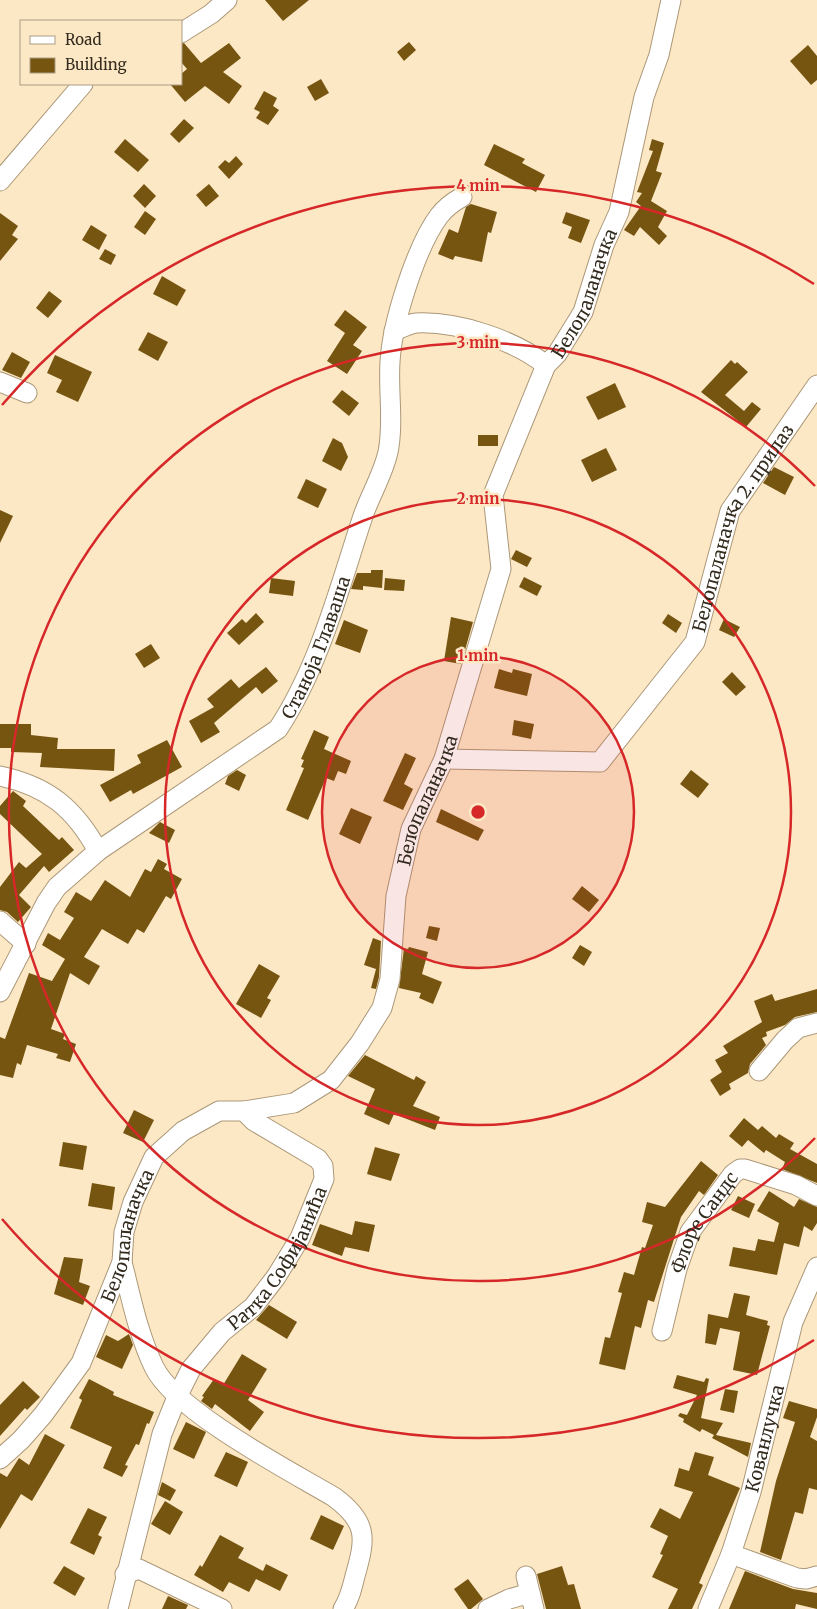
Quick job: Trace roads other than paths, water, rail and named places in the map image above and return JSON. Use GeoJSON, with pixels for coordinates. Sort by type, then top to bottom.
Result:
{"type":"FeatureCollection","features":[{"type":"Feature","properties":{"kind":"street"},"geometry":{"type":"LineString","coordinates":[[182,33],[211,14],[227,0]]}},
{"type":"Feature","properties":{"kind":"street","name":"Белопаланачка"},"geometry":{"type":"LineString","coordinates":[[0,1460],[21,1440],[43,1414],[81,1363],[122,1262],[124,1232],[133,1202],[154,1157],[183,1131],[220,1111],[244,1111],[294,1103],[331,1080],[360,1043],[382,1008],[390,979],[396,896],[411,829],[444,759],[501,569],[493,495],[546,366],[557,354],[582,312],[604,244],[619,212],[644,97],[659,55],[671,0]]}},
{"type":"Feature","properties":{"kind":"street"},"geometry":{"type":"LineString","coordinates":[[0,181],[82,85]]}},
{"type":"Feature","properties":{"kind":"street","name":"Станоја Главаша"},"geometry":{"type":"LineString","coordinates":[[0,992],[46,903],[57,887],[98,851],[278,728],[296,701],[341,584],[362,517],[388,453],[390,361],[394,331],[408,282],[430,231],[440,215],[452,202],[462,197]]}},
{"type":"Feature","properties":{"kind":"street"},"geometry":{"type":"LineString","coordinates":[[394,331],[415,323],[450,326],[509,342],[533,355],[546,366]]}},
{"type":"Feature","properties":{"kind":"street"},"geometry":{"type":"LineString","coordinates":[[0,382],[27,393]]}},
{"type":"Feature","properties":{"kind":"street","name":"Белопаланачка 2. прилаз"},"geometry":{"type":"LineString","coordinates":[[444,759],[600,762],[696,642],[730,511],[817,385]]}},
{"type":"Feature","properties":{"kind":"street"},"geometry":{"type":"LineString","coordinates":[[0,776],[33,785],[51,795],[85,827],[98,851]]}},
{"type":"Feature","properties":{"kind":"street"},"geometry":{"type":"LineString","coordinates":[[0,921],[26,944]]}},
{"type":"Feature","properties":{"kind":"street"},"geometry":{"type":"LineString","coordinates":[[759,1071],[784,1040],[798,1028],[817,1023]]}},
{"type":"Feature","properties":{"kind":"street","name":"Ратка Софијанића"},"geometry":{"type":"LineString","coordinates":[[118,1609],[125,1574],[162,1434],[177,1397],[191,1369],[222,1332],[253,1307],[276,1276],[300,1238],[324,1179],[323,1166],[318,1159],[254,1122],[244,1111]]}},
{"type":"Feature","properties":{"kind":"street","name":"Флоре Сандс"},"geometry":{"type":"LineString","coordinates":[[662,1331],[677,1269],[690,1232],[740,1168],[796,1185],[817,1196]]}},
{"type":"Feature","properties":{"kind":"street"},"geometry":{"type":"LineString","coordinates":[[122,1262],[137,1319],[155,1368],[177,1397],[232,1435],[349,1509],[360,1524],[364,1535],[362,1556],[352,1590],[343,1609]]}},
{"type":"Feature","properties":{"kind":"street","name":"Кованлучка"},"geometry":{"type":"LineString","coordinates":[[708,1609],[731,1554],[751,1492],[793,1322],[817,1267]]}},
{"type":"Feature","properties":{"kind":"street"},"geometry":{"type":"LineString","coordinates":[[731,1554],[798,1578],[806,1579],[817,1576]]}},
{"type":"Feature","properties":{"kind":"street"},"geometry":{"type":"LineString","coordinates":[[125,1574],[138,1569],[222,1609]]}},
{"type":"Feature","properties":{"kind":"street"},"geometry":{"type":"LineString","coordinates":[[488,1609],[530,1593]]}}]}
